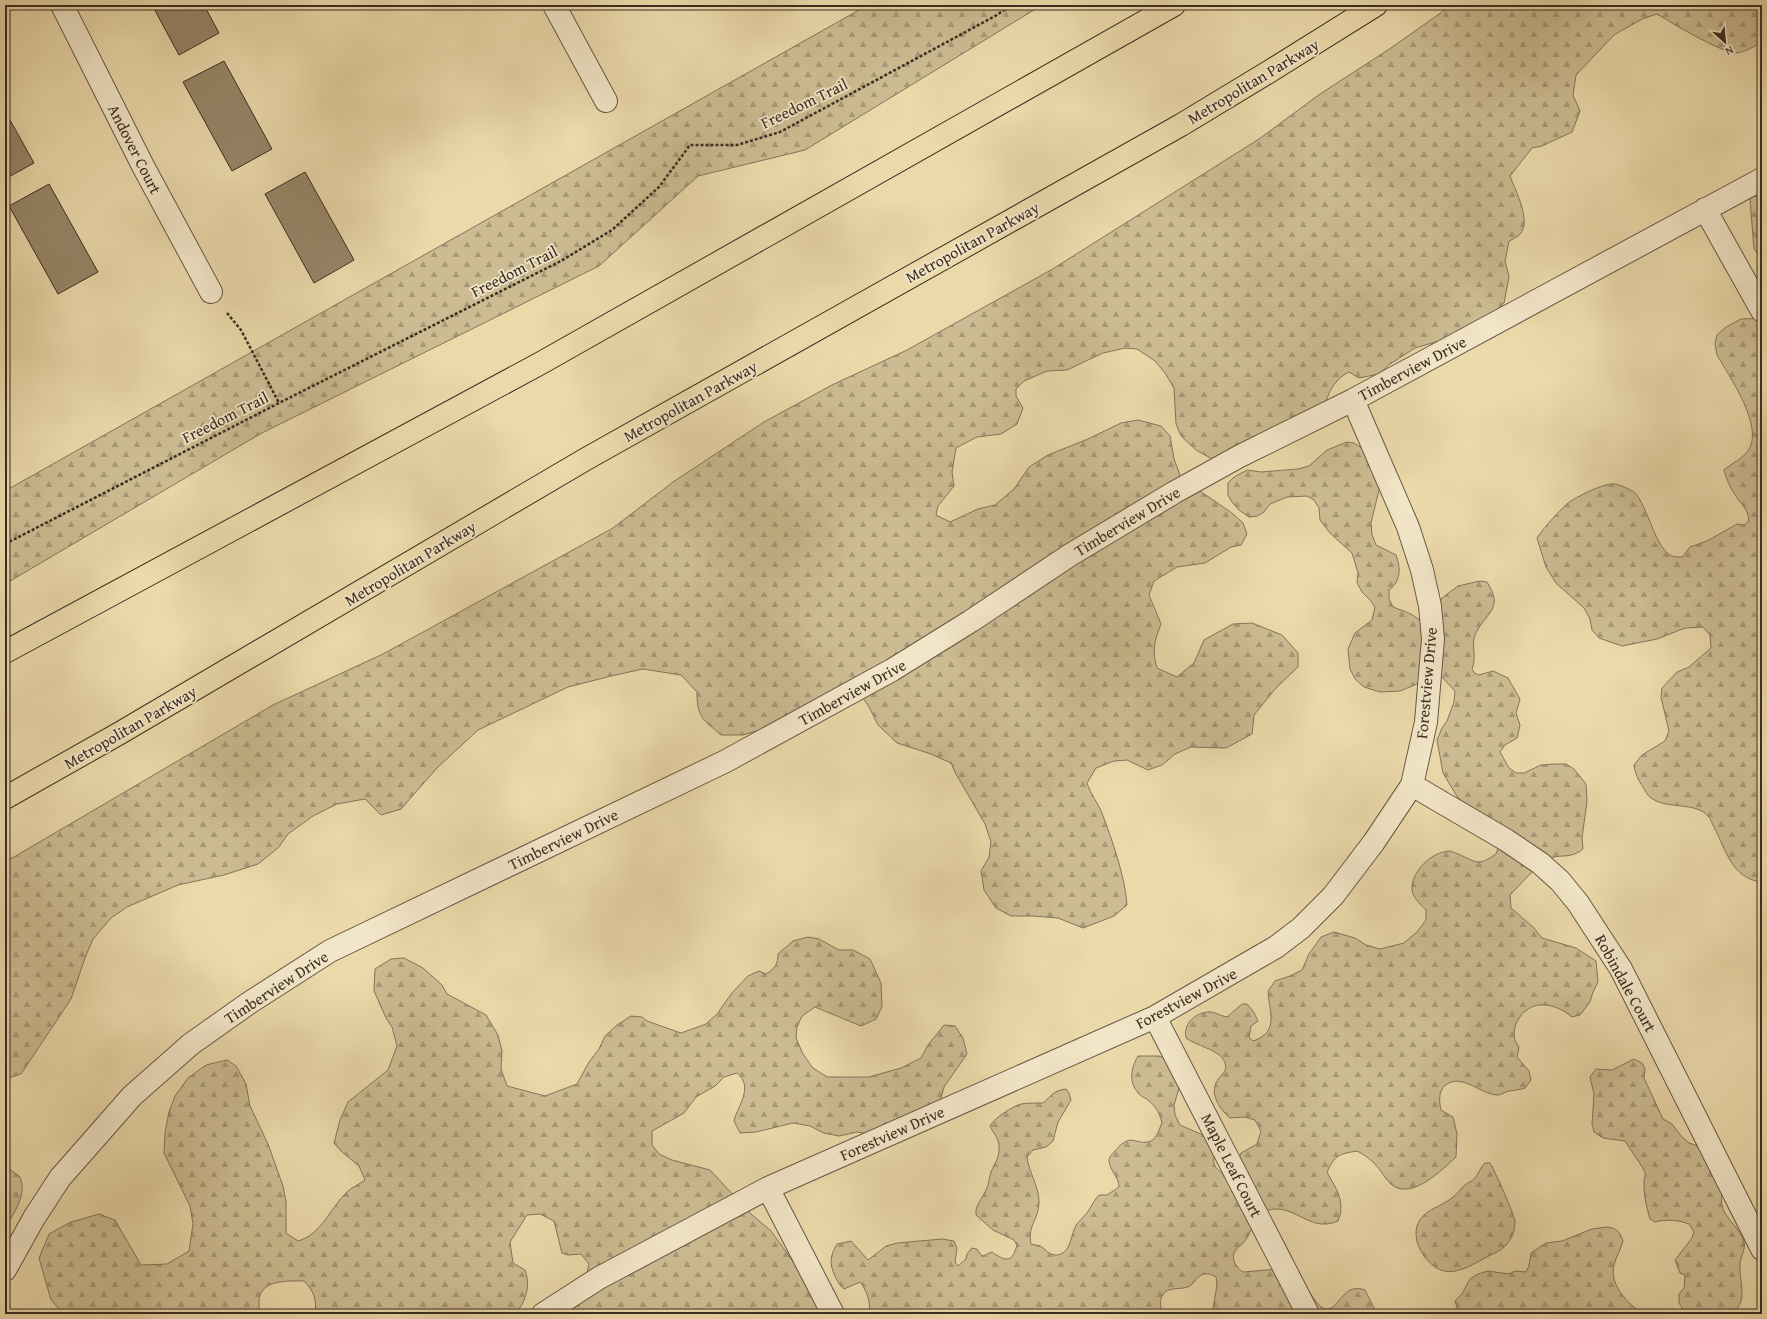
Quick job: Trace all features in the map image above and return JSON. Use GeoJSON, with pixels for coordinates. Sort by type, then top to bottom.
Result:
{"type":"FeatureCollection","features":[{"type":"Feature","properties":{"kind":"main road"},"geometry":{"type":"LineString","coordinates":[[5,652],[534,367],[1174,5]]}},
{"type":"Feature","properties":{"kind":"main road","name":"Metropolitan Parkway"},"geometry":{"type":"LineString","coordinates":[[5,798],[127,729],[586,459],[1180,124],[1267,73],[1376,5]]}},
{"type":"Feature","properties":{"kind":"street","name":"Andover Court"},"geometry":{"type":"LineString","coordinates":[[62,5],[143,166],[211,292]]}},
{"type":"Feature","properties":{"kind":"street"},"geometry":{"type":"LineString","coordinates":[[554,5],[606,101]]}},
{"type":"Feature","properties":{"kind":"street","name":"Timberview Drive"},"geometry":{"type":"LineString","coordinates":[[5,1270],[34,1218],[60,1178],[132,1096],[191,1044],[249,1003],[330,951],[719,765],[892,670],[971,621],[1070,555],[1175,492],[1240,456],[1353,400],[1762,179]]}},
{"type":"Feature","properties":{"kind":"street"},"geometry":{"type":"LineString","coordinates":[[1705,209],[1762,310]]}},
{"type":"Feature","properties":{"kind":"street","name":"Forestview Drive"},"geometry":{"type":"LineString","coordinates":[[543,1314],[599,1278],[768,1188],[1155,1017],[1276,947],[1301,928],[1332,896],[1374,842],[1412,785],[1426,722],[1433,639],[1430,606],[1422,570],[1408,527],[1353,400]]}},
{"type":"Feature","properties":{"kind":"street","name":"Robindale Court"},"geometry":{"type":"LineString","coordinates":[[1412,785],[1506,840],[1540,863],[1560,881],[1578,903],[1621,969],[1762,1249]]}},
{"type":"Feature","properties":{"kind":"street","name":"Maple Leaf Court"},"geometry":{"type":"LineString","coordinates":[[1155,1017],[1308,1314]]}},
{"type":"Feature","properties":{"kind":"street"},"geometry":{"type":"LineString","coordinates":[[768,1188],[814,1280],[833,1314]]}},
{"type":"Feature","properties":{"kind":"path","name":"Freedom Trail"},"geometry":{"type":"LineString","coordinates":[[5,544],[279,403],[561,261],[612,230],[659,187],[690,145],[737,145],[780,132],[983,22],[1011,5]]}},
{"type":"Feature","properties":{"kind":"path"},"geometry":{"type":"LineString","coordinates":[[241,330],[279,403]]}},
{"type":"Feature","properties":{"kind":"green space"},"geometry":{"type":"Polygon","coordinates":[[[868,5],[1042,5],[805,150],[698,176],[599,266],[260,434],[5,584],[5,491],[868,5]]]}},
{"type":"Feature","properties":{"kind":"green space"},"geometry":{"type":"Polygon","coordinates":[[[1452,5],[1762,5],[1762,42],[1750,49],[1737,53],[1730,52],[1697,37],[1657,14],[1642,19],[1614,35],[1576,75],[1573,95],[1580,111],[1572,132],[1542,146],[1532,148],[1510,176],[1519,197],[1524,221],[1520,234],[1509,241],[1505,261],[1509,277],[1504,303],[1488,321],[1459,335],[1415,348],[1390,364],[1379,374],[1359,378],[1349,372],[1334,384],[1322,413],[1214,460],[1196,450],[1181,436],[1176,424],[1174,388],[1165,373],[1155,361],[1137,349],[1125,348],[1103,353],[1067,370],[1047,371],[1024,381],[1016,389],[1016,396],[1023,408],[1017,424],[1001,434],[977,437],[956,448],[952,472],[954,486],[938,506],[936,515],[950,522],[978,509],[995,505],[1014,489],[1029,467],[1048,455],[1088,439],[1121,423],[1138,420],[1161,426],[1170,436],[1174,459],[1181,478],[1232,513],[1243,523],[1247,534],[1241,545],[1231,547],[1205,563],[1177,567],[1154,581],[1149,595],[1161,624],[1154,646],[1157,668],[1177,677],[1194,663],[1204,640],[1233,624],[1252,623],[1282,635],[1298,653],[1298,667],[1276,688],[1254,715],[1252,734],[1226,748],[1191,747],[1175,754],[1162,765],[1148,770],[1127,760],[1114,761],[1096,768],[1087,783],[1099,806],[1110,835],[1118,858],[1126,894],[1127,905],[1114,916],[1083,928],[1058,918],[1011,916],[996,908],[984,890],[981,871],[989,857],[991,842],[985,824],[951,763],[931,754],[897,743],[878,725],[861,695],[787,722],[743,735],[721,735],[702,717],[698,707],[697,692],[681,675],[643,669],[568,687],[478,730],[437,768],[401,809],[381,815],[365,799],[337,804],[313,816],[288,834],[278,848],[258,864],[224,875],[178,885],[127,907],[111,918],[93,939],[71,999],[21,1074],[5,1079],[5,861],[273,705],[383,654],[613,528],[673,482],[764,422],[832,385],[907,350],[1051,270],[1259,139],[1320,94],[1388,50],[1452,5]]]}},
{"type":"Feature","properties":{"kind":"green space"},"geometry":{"type":"Polygon","coordinates":[[[1762,177],[1762,259],[1754,249],[1750,200],[1751,191],[1762,177]]]}},
{"type":"Feature","properties":{"kind":"green space"},"geometry":{"type":"Polygon","coordinates":[[[1762,318],[1762,882],[1752,880],[1744,875],[1731,862],[1708,816],[1702,811],[1656,801],[1647,794],[1638,779],[1634,768],[1634,765],[1642,755],[1665,741],[1669,731],[1661,697],[1662,688],[1677,672],[1689,667],[1711,648],[1710,635],[1703,627],[1685,628],[1657,639],[1622,646],[1599,638],[1592,630],[1590,619],[1584,608],[1556,583],[1546,567],[1537,538],[1551,520],[1568,503],[1591,490],[1611,484],[1620,485],[1635,493],[1644,507],[1656,537],[1666,552],[1672,556],[1682,557],[1690,547],[1707,541],[1737,524],[1744,525],[1749,521],[1746,510],[1732,490],[1724,470],[1748,451],[1752,441],[1752,429],[1749,416],[1737,388],[1717,355],[1715,344],[1717,335],[1726,327],[1741,319],[1762,318]]]}},
{"type":"Feature","properties":{"kind":"green space"},"geometry":{"type":"Polygon","coordinates":[[[1347,442],[1354,443],[1368,452],[1380,486],[1371,523],[1372,535],[1376,545],[1396,555],[1398,560],[1398,579],[1389,590],[1389,599],[1393,607],[1413,615],[1423,624],[1432,618],[1442,598],[1458,586],[1480,581],[1487,582],[1492,591],[1494,605],[1475,635],[1474,661],[1472,669],[1474,673],[1479,675],[1493,671],[1508,678],[1520,699],[1516,713],[1520,725],[1517,738],[1505,745],[1500,752],[1509,768],[1516,773],[1524,773],[1541,765],[1566,764],[1574,769],[1586,784],[1587,801],[1582,838],[1583,849],[1573,854],[1548,859],[1534,870],[1510,895],[1511,908],[1533,927],[1542,938],[1576,948],[1596,961],[1598,982],[1590,1002],[1580,1015],[1572,1017],[1558,1008],[1549,1005],[1533,1006],[1522,1015],[1515,1027],[1514,1034],[1515,1041],[1519,1047],[1517,1057],[1529,1071],[1531,1080],[1525,1088],[1498,1095],[1485,1092],[1466,1083],[1460,1082],[1453,1082],[1444,1086],[1440,1096],[1440,1106],[1441,1110],[1453,1117],[1457,1134],[1456,1157],[1426,1182],[1408,1189],[1400,1189],[1390,1183],[1372,1161],[1357,1151],[1351,1152],[1338,1156],[1327,1172],[1339,1195],[1341,1207],[1338,1221],[1329,1224],[1321,1224],[1306,1220],[1285,1210],[1277,1209],[1269,1210],[1256,1215],[1248,1236],[1236,1250],[1233,1257],[1237,1266],[1243,1272],[1279,1269],[1304,1286],[1321,1307],[1326,1309],[1335,1305],[1351,1290],[1365,1290],[1374,1308],[1371,1314],[1212,1314],[1217,1285],[1216,1277],[1206,1274],[1200,1276],[1190,1286],[1168,1290],[1162,1296],[1161,1314],[869,1314],[868,1297],[860,1282],[844,1289],[835,1276],[831,1260],[837,1244],[851,1241],[868,1260],[886,1246],[897,1243],[942,1239],[954,1241],[957,1248],[955,1262],[958,1266],[966,1259],[967,1254],[972,1248],[977,1249],[983,1256],[992,1252],[1004,1259],[1010,1258],[1013,1255],[1017,1245],[1014,1240],[993,1230],[976,1215],[978,1205],[987,1188],[991,1172],[999,1153],[997,1137],[990,1126],[999,1116],[1013,1107],[1021,1104],[1043,1103],[1055,1092],[1066,1089],[1071,1100],[1058,1122],[1053,1141],[1046,1147],[1033,1150],[1027,1157],[1039,1196],[1037,1213],[1030,1237],[1031,1244],[1040,1246],[1053,1255],[1061,1254],[1065,1251],[1070,1243],[1077,1224],[1087,1213],[1097,1197],[1099,1195],[1107,1195],[1119,1187],[1118,1180],[1110,1165],[1109,1160],[1111,1156],[1126,1141],[1134,1140],[1146,1142],[1153,1140],[1162,1123],[1156,1108],[1139,1094],[1133,1085],[1132,1070],[1138,1056],[1159,1056],[1172,1061],[1181,1081],[1174,1105],[1175,1115],[1180,1125],[1203,1135],[1212,1142],[1216,1148],[1214,1157],[1215,1166],[1224,1175],[1230,1172],[1237,1163],[1241,1153],[1257,1144],[1261,1131],[1255,1120],[1245,1117],[1230,1118],[1220,1107],[1214,1093],[1217,1080],[1225,1070],[1225,1063],[1216,1053],[1186,1038],[1186,1029],[1191,1020],[1198,1015],[1208,1012],[1227,1017],[1242,1004],[1247,1004],[1253,1011],[1258,1021],[1251,1026],[1249,1037],[1253,1041],[1261,1037],[1270,1027],[1271,1014],[1268,991],[1275,981],[1302,970],[1309,954],[1321,937],[1334,932],[1355,938],[1366,945],[1380,949],[1404,943],[1417,932],[1426,920],[1426,910],[1416,900],[1412,890],[1413,881],[1416,874],[1424,863],[1436,855],[1449,851],[1477,862],[1485,861],[1496,854],[1500,843],[1473,809],[1458,798],[1443,773],[1437,740],[1447,721],[1454,702],[1455,691],[1439,674],[1424,677],[1417,684],[1400,691],[1380,692],[1364,687],[1355,679],[1350,669],[1348,649],[1355,633],[1372,620],[1375,607],[1362,592],[1357,583],[1358,573],[1352,553],[1330,533],[1320,520],[1319,508],[1314,500],[1307,496],[1287,497],[1270,504],[1264,512],[1257,516],[1249,517],[1239,510],[1228,495],[1228,483],[1234,477],[1247,470],[1261,472],[1298,469],[1309,466],[1327,450],[1347,442]]]}},
{"type":"Feature","properties":{"kind":"green space"},"geometry":{"type":"Polygon","coordinates":[[[808,937],[819,939],[839,950],[853,950],[870,959],[881,983],[882,1007],[876,1019],[861,1026],[815,1007],[802,1016],[797,1027],[796,1038],[803,1054],[813,1068],[827,1077],[869,1077],[901,1068],[921,1058],[928,1045],[944,1025],[955,1026],[963,1038],[967,1054],[944,1087],[940,1102],[876,1135],[857,1132],[839,1136],[824,1133],[810,1126],[793,1123],[756,1132],[740,1133],[734,1121],[745,1090],[742,1078],[737,1073],[724,1077],[715,1086],[696,1097],[684,1113],[652,1131],[652,1145],[659,1154],[672,1160],[710,1170],[751,1214],[771,1231],[810,1285],[825,1314],[561,1314],[573,1284],[587,1273],[589,1264],[581,1254],[568,1255],[562,1253],[554,1221],[540,1214],[527,1215],[510,1242],[513,1263],[525,1270],[528,1282],[525,1298],[516,1314],[315,1314],[316,1304],[314,1296],[304,1281],[290,1281],[269,1285],[264,1289],[259,1301],[259,1309],[261,1314],[60,1314],[60,1310],[51,1300],[39,1258],[49,1234],[71,1222],[99,1214],[115,1220],[141,1265],[167,1264],[189,1251],[193,1224],[190,1206],[164,1153],[165,1133],[169,1112],[175,1096],[188,1078],[206,1065],[227,1060],[236,1066],[246,1084],[250,1106],[268,1144],[283,1186],[286,1202],[286,1233],[298,1241],[306,1238],[319,1227],[341,1198],[365,1180],[359,1166],[334,1143],[340,1120],[348,1102],[388,1070],[397,1046],[392,1027],[386,1018],[374,991],[375,969],[391,959],[404,958],[423,968],[442,985],[447,994],[486,1015],[498,1035],[502,1051],[501,1069],[507,1086],[545,1096],[577,1084],[589,1062],[599,1049],[605,1036],[617,1025],[631,1016],[642,1017],[647,1021],[681,1033],[706,1024],[717,1014],[732,993],[748,976],[759,971],[766,974],[774,968],[778,954],[793,941],[808,937]]]}},
{"type":"Feature","properties":{"kind":"green space"},"geometry":{"type":"Polygon","coordinates":[[[1634,1059],[1642,1063],[1645,1069],[1644,1078],[1663,1119],[1672,1124],[1681,1136],[1689,1143],[1698,1146],[1723,1190],[1722,1206],[1724,1211],[1727,1217],[1740,1232],[1743,1239],[1744,1248],[1740,1263],[1742,1297],[1738,1307],[1732,1314],[1686,1314],[1679,1303],[1679,1294],[1684,1288],[1685,1275],[1680,1273],[1675,1260],[1692,1238],[1694,1232],[1689,1224],[1668,1220],[1655,1222],[1650,1219],[1645,1194],[1644,1170],[1625,1141],[1603,1138],[1594,1132],[1592,1124],[1594,1094],[1590,1077],[1596,1069],[1612,1070],[1634,1059]]]}},
{"type":"Feature","properties":{"kind":"green space"},"geometry":{"type":"Polygon","coordinates":[[[1485,1163],[1490,1163],[1512,1211],[1515,1222],[1513,1234],[1504,1247],[1473,1265],[1463,1269],[1448,1272],[1444,1271],[1431,1263],[1420,1250],[1417,1242],[1417,1227],[1423,1216],[1448,1201],[1466,1184],[1474,1179],[1485,1163]]]}},
{"type":"Feature","properties":{"kind":"green space"},"geometry":{"type":"Polygon","coordinates":[[[6,1167],[19,1176],[22,1182],[22,1189],[19,1203],[5,1228],[6,1167]]]}},
{"type":"Feature","properties":{"kind":"green space"},"geometry":{"type":"Polygon","coordinates":[[[1607,1227],[1618,1231],[1623,1241],[1614,1265],[1614,1280],[1621,1293],[1631,1305],[1643,1314],[1459,1314],[1455,1301],[1462,1294],[1470,1279],[1478,1274],[1488,1271],[1509,1274],[1515,1271],[1526,1272],[1529,1266],[1531,1253],[1546,1243],[1562,1241],[1592,1229],[1607,1227]]]}},
{"type":"Feature","properties":{"kind":"building"},"geometry":{"type":"Polygon","coordinates":[[[152,5],[204,5],[219,33],[179,55],[152,5]]]}},
{"type":"Feature","properties":{"kind":"building"},"geometry":{"type":"Polygon","coordinates":[[[224,61],[272,149],[232,171],[183,82],[224,61]]]}},
{"type":"Feature","properties":{"kind":"building"},"geometry":{"type":"Polygon","coordinates":[[[5,111],[34,163],[5,179],[5,111]]]}},
{"type":"Feature","properties":{"kind":"building"},"geometry":{"type":"Polygon","coordinates":[[[305,172],[354,260],[314,283],[265,194],[305,172]]]}},
{"type":"Feature","properties":{"kind":"building"},"geometry":{"type":"Polygon","coordinates":[[[49,184],[98,272],[58,294],[9,206],[49,184]]]}}]}
